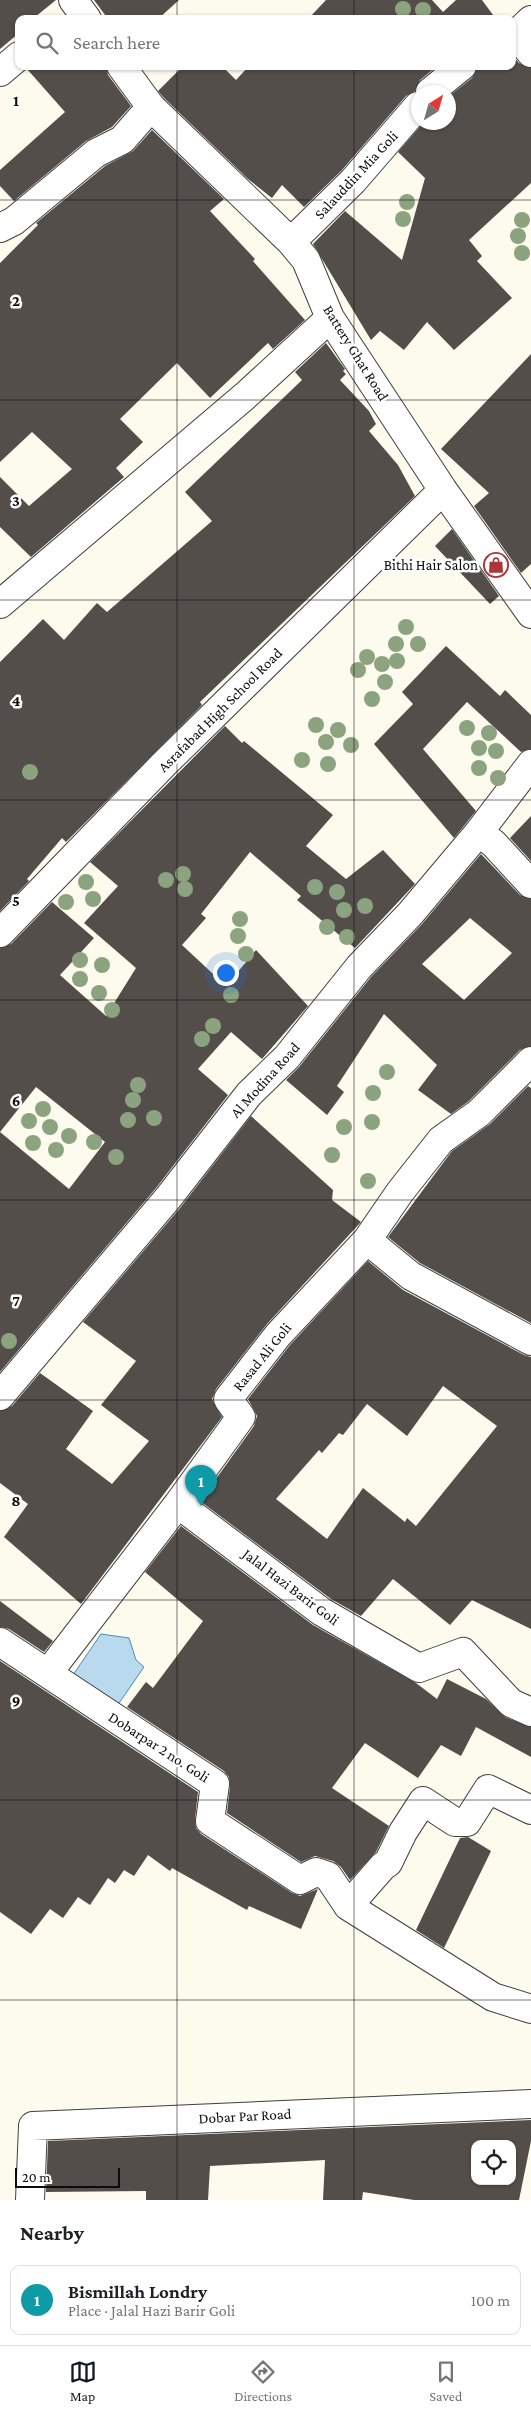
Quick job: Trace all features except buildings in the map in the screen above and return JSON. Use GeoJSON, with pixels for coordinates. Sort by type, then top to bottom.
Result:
{"type":"FeatureCollection","features":[{"type":"Feature","properties":{"kind":"street"},"geometry":{"type":"LineString","coordinates":[[0,72],[15,59]]}},
{"type":"Feature","properties":{"kind":"street","name":"Battery Ghat Road"},"geometry":{"type":"LineString","coordinates":[[124,70],[151,107],[292,242],[306,260],[330,318],[443,490],[531,614]]}},
{"type":"Feature","properties":{"kind":"street"},"geometry":{"type":"LineString","coordinates":[[439,85],[457,70]]}},
{"type":"Feature","properties":{"kind":"street"},"geometry":{"type":"LineString","coordinates":[[0,228],[14,221],[96,153],[122,140],[151,107]]}},
{"type":"Feature","properties":{"kind":"street","name":"Salauddin Mia Goli"},"geometry":{"type":"LineString","coordinates":[[292,242],[353,181],[411,114]]}},
{"type":"Feature","properties":{"kind":"street"},"geometry":{"type":"LineString","coordinates":[[0,604],[246,396],[330,318]]}},
{"type":"Feature","properties":{"kind":"street","name":"Asrafabad High School Road"},"geometry":{"type":"LineString","coordinates":[[0,933],[171,758],[443,490]]}},
{"type":"Feature","properties":{"kind":"street","name":"Al Modina Road"},"geometry":{"type":"LineString","coordinates":[[0,1396],[168,1198],[249,1094],[287,1057],[359,967],[410,914],[479,832],[531,764]]}},
{"type":"Feature","properties":{"kind":"street"},"geometry":{"type":"LineString","coordinates":[[479,832],[494,844],[531,884]]}},
{"type":"Feature","properties":{"kind":"street","name":"Rasad Ali Goli"},"geometry":{"type":"LineString","coordinates":[[48,1673],[178,1504],[241,1416],[228,1399],[278,1335],[367,1240],[400,1192],[441,1140],[479,1113],[531,1061]]}},
{"type":"Feature","properties":{"kind":"street"},"geometry":{"type":"LineString","coordinates":[[367,1240],[411,1276],[531,1341]]}},
{"type":"Feature","properties":{"kind":"street","name":"Jalal Hazi Barir Goli"},"geometry":{"type":"LineString","coordinates":[[178,1504],[342,1625],[419,1668],[463,1652],[511,1703],[531,1712]]}},
{"type":"Feature","properties":{"kind":"street","name":"Dobarpar 2 no. Goli"},"geometry":{"type":"LineString","coordinates":[[0,1642],[215,1784],[210,1821],[300,1880],[316,1872],[328,1876],[348,1906],[493,1997],[531,2009]]}},
{"type":"Feature","properties":{"kind":"street"},"geometry":{"type":"LineString","coordinates":[[348,1906],[383,1866],[388,1863],[423,1801],[455,1822],[467,1822],[488,1789],[531,1810]]}},
{"type":"Feature","properties":{"kind":"street","name":"Dobar Par Road"},"geometry":{"type":"LineString","coordinates":[[30,2200],[33,2126],[531,2104]]}},
{"type":"Feature","properties":{"kind":"water"},"geometry":{"type":"Polygon","coordinates":[[[101,1634],[129,1638],[136,1660],[144,1667],[117,1706],[73,1675],[101,1634]]]}},
{"type":"Feature","properties":{"kind":"place","name":"Bithi Hair Salon"},"geometry":{"type":"Point","coordinates":[496,565]}},
{"type":"Feature","properties":{"kind":"place","name":"Bismillah Londry"},"geometry":{"type":"Point","coordinates":[201,1506]}}]}
